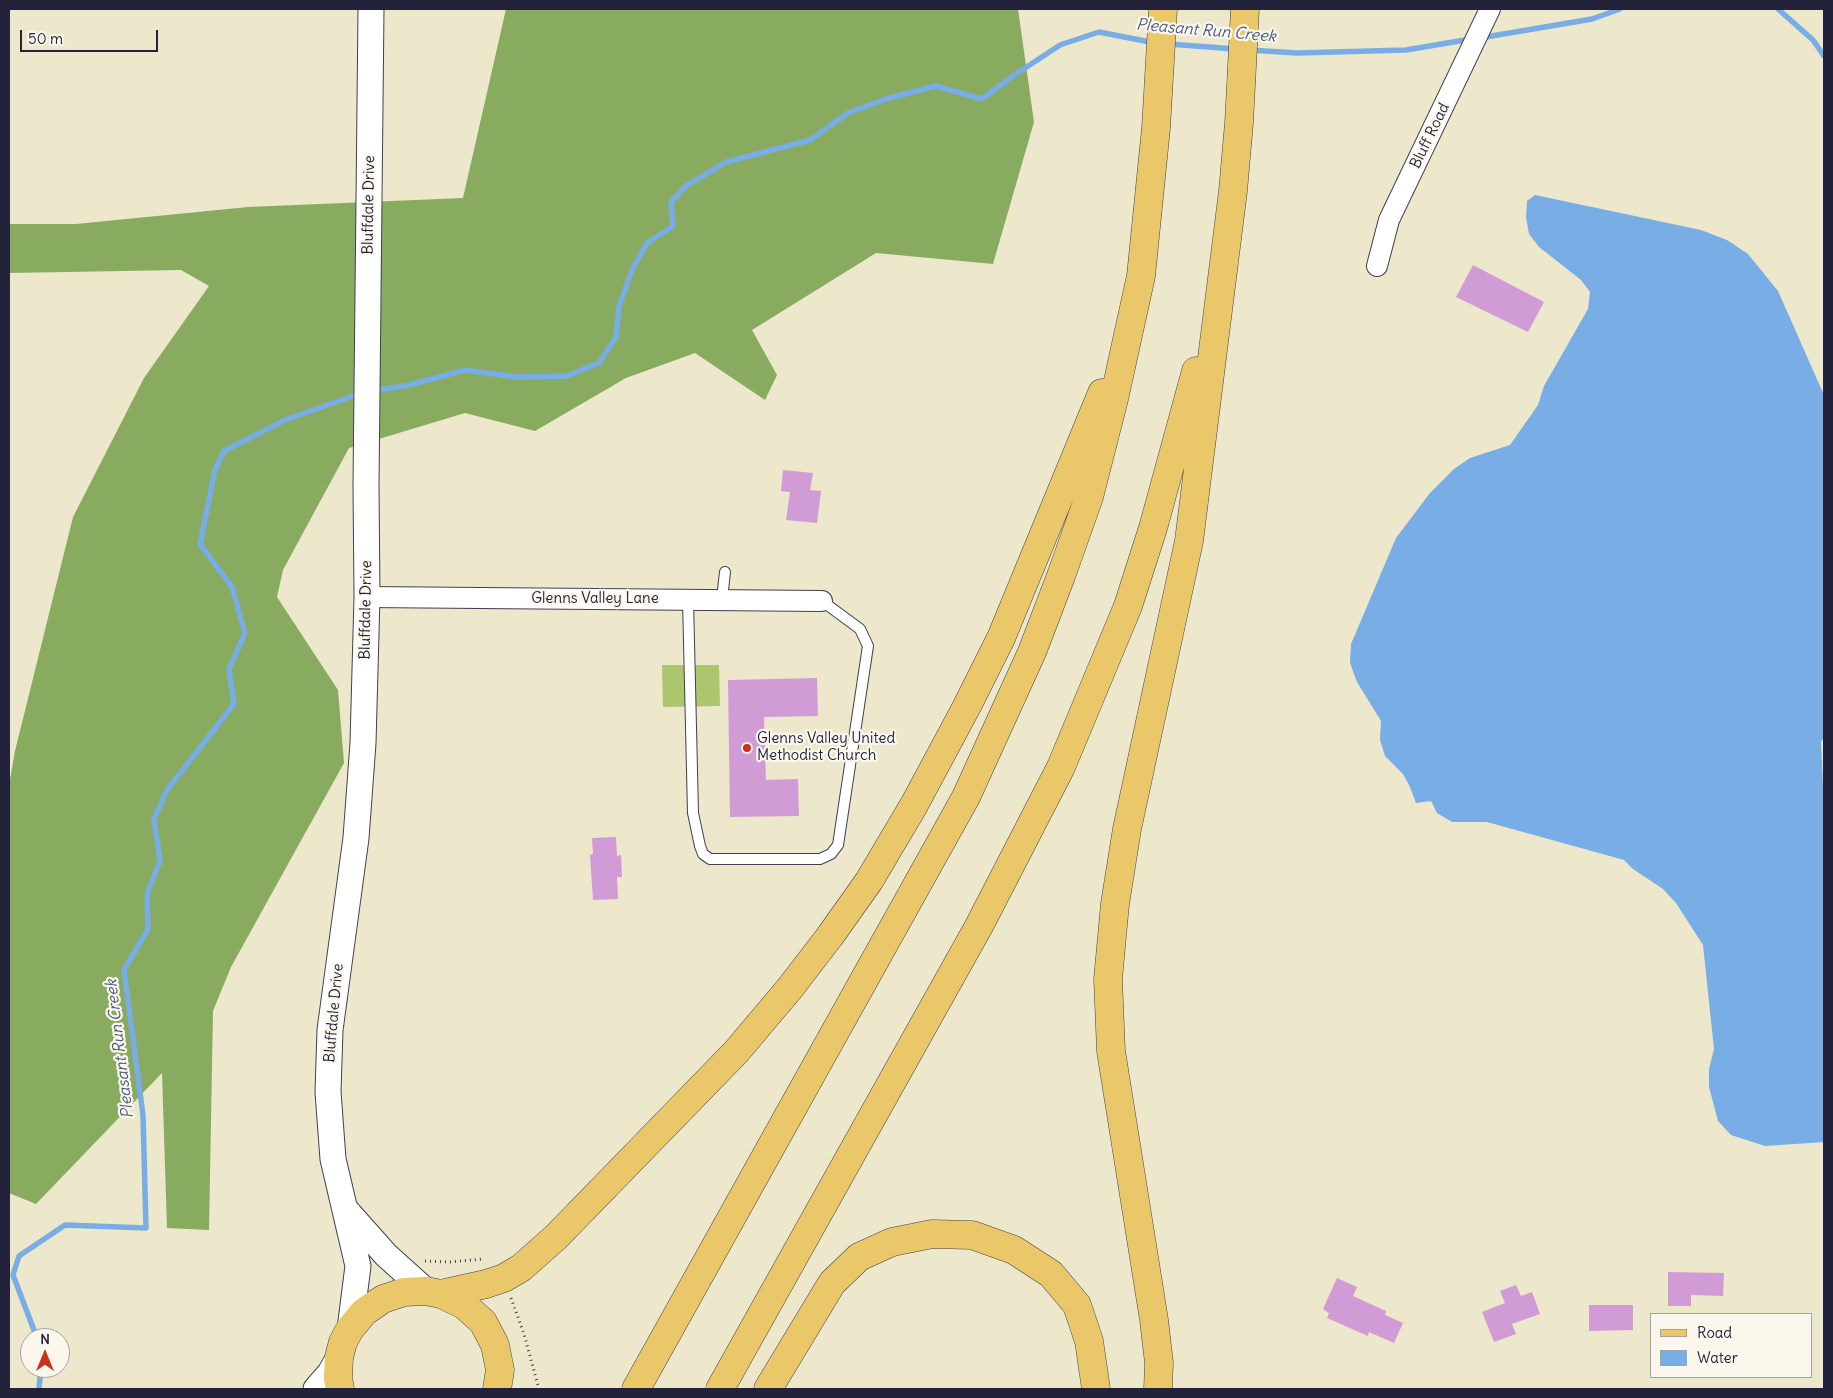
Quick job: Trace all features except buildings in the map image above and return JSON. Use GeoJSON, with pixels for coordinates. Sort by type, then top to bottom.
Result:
{"type":"FeatureCollection","features":[{"type":"Feature","properties":{"kind":"main road"},"geometry":{"type":"LineString","coordinates":[[636,1389],[966,798],[1000,725],[1055,593],[1089,497],[1114,399],[1141,276],[1156,128],[1163,9]]}},
{"type":"Feature","properties":{"kind":"main road"},"geometry":{"type":"LineString","coordinates":[[1158,1389],[1159,1363],[1154,1320],[1111,1051],[1108,979],[1115,904],[1126,829],[1189,540],[1233,190],[1239,123],[1245,9]]}},
{"type":"Feature","properties":{"kind":"main road"},"geometry":{"type":"LineString","coordinates":[[720,1389],[979,926],[1061,768],[1099,680],[1128,606],[1177,443],[1197,368],[1233,190]]}},
{"type":"Feature","properties":{"kind":"main road"},"geometry":{"type":"LineString","coordinates":[[340,1389],[338,1378],[339,1357],[350,1329],[364,1312],[383,1299],[404,1292],[434,1292],[486,1284],[504,1278],[521,1268],[556,1237],[736,1052],[830,936],[869,881],[914,805],[1001,638],[1130,327]]}},
{"type":"Feature","properties":{"kind":"main road"},"geometry":{"type":"LineString","coordinates":[[768,1389],[832,1283],[859,1257],[892,1242],[932,1234],[972,1235],[1014,1250],[1050,1274],[1078,1305],[1089,1341],[1096,1389]]}},
{"type":"Feature","properties":{"kind":"main road"},"geometry":{"type":"LineString","coordinates":[[434,1292],[464,1305],[483,1322],[495,1345],[502,1383]]}},
{"type":"Feature","properties":{"kind":"street","name":"Bluffdale Drive"},"geometry":{"type":"LineString","coordinates":[[350,1329],[358,1266],[333,1159],[328,1092],[330,1039],[338,964],[356,838],[363,743],[367,598],[366,485],[371,9]]}},
{"type":"Feature","properties":{"kind":"street","name":"Bluff Road"},"geometry":{"type":"LineString","coordinates":[[1377,266],[1389,220],[1490,9]]}},
{"type":"Feature","properties":{"kind":"street","name":"Glenns Valley Lane"},"geometry":{"type":"LineString","coordinates":[[367,598],[822,600]]}},
{"type":"Feature","properties":{"kind":"street","name":"Bluffdale Drive"},"geometry":{"type":"LineString","coordinates":[[344,1208],[386,1255],[434,1292]]}},
{"type":"Feature","properties":{"kind":"street"},"geometry":{"type":"LineString","coordinates":[[316,1389],[330,1373],[339,1357]]}},
{"type":"Feature","properties":{"kind":"lane"},"geometry":{"type":"LineString","coordinates":[[722,599],[725,572]]}},
{"type":"Feature","properties":{"kind":"lane"},"geometry":{"type":"LineString","coordinates":[[688,599],[693,813],[700,846],[703,854],[710,859],[820,859],[830,854],[838,845],[868,646],[860,629],[822,600]]}},
{"type":"Feature","properties":{"kind":"path"},"geometry":{"type":"LineString","coordinates":[[420,1260],[450,1262],[488,1258]]}},
{"type":"Feature","properties":{"kind":"path"},"geometry":{"type":"LineString","coordinates":[[508,1290],[524,1334],[539,1389]]}},
{"type":"Feature","properties":{"kind":"green space"},"geometry":{"type":"Polygon","coordinates":[[[506,9],[1018,9],[1034,122],[993,264],[876,253],[752,330],[777,375],[765,400],[695,353],[626,378],[535,431],[465,413],[349,448],[283,570],[277,597],[338,690],[344,763],[231,967],[213,1011],[209,1230],[167,1228],[162,1073],[36,1204],[9,1193],[9,785],[15,751],[73,517],[144,378],[209,286],[181,270],[9,273],[9,224],[76,224],[248,207],[463,198],[506,9]]]}},
{"type":"Feature","properties":{"kind":"green space"},"geometry":{"type":"Polygon","coordinates":[[[662,665],[719,665],[720,706],[663,707],[662,665]]]}},
{"type":"Feature","properties":{"kind":"water"},"geometry":{"type":"Polygon","coordinates":[[[1535,195],[1701,230],[1727,240],[1748,254],[1778,291],[1824,395],[1824,737],[1821,742],[1824,807],[1824,1142],[1765,1146],[1731,1135],[1718,1121],[1709,1087],[1709,1069],[1714,1049],[1703,945],[1676,903],[1663,889],[1633,869],[1624,860],[1487,822],[1452,822],[1437,813],[1431,801],[1416,803],[1403,774],[1385,756],[1380,740],[1381,721],[1357,682],[1350,663],[1351,644],[1396,538],[1430,493],[1454,469],[1470,458],[1510,445],[1538,405],[1544,386],[1588,309],[1590,292],[1581,280],[1539,247],[1529,234],[1526,217],[1527,201],[1535,195]]]}},
{"type":"Feature","properties":{"kind":"waterway","name":"Pleasant Run Creek"},"geometry":{"type":"LineString","coordinates":[[1480,38],[1592,19],[1620,9]]}},
{"type":"Feature","properties":{"kind":"waterway","name":"Pleasant Run Creek"},"geometry":{"type":"LineString","coordinates":[[1778,9],[1813,40],[1824,56]]}},
{"type":"Feature","properties":{"kind":"waterway","name":"Pleasant Run Creek"},"geometry":{"type":"LineString","coordinates":[[373,391],[409,385],[465,370],[516,377],[567,376],[599,363],[616,337],[619,306],[633,268],[647,243],[673,226],[671,202],[686,186],[726,162],[810,140],[848,113],[886,99],[935,86],[982,99],[1060,45],[1099,32],[1155,43]]}},
{"type":"Feature","properties":{"kind":"waterway","name":"Pleasant Run Creek"},"geometry":{"type":"LineString","coordinates":[[1249,50],[1297,53],[1406,50],[1471,39]]}},
{"type":"Feature","properties":{"kind":"waterway","name":"Pleasant Run Creek"},"geometry":{"type":"LineString","coordinates":[[1169,44],[1235,49]]}},
{"type":"Feature","properties":{"kind":"waterway","name":"Pleasant Run Creek"},"geometry":{"type":"LineString","coordinates":[[33,1328],[13,1275],[19,1256],[65,1225],[146,1228],[143,1115],[124,970],[148,929],[147,895],[160,860],[154,819],[167,790],[234,704],[229,669],[245,633],[232,587],[200,544],[215,470],[224,451],[285,420],[361,393]]}},
{"type":"Feature","properties":{"kind":"waterway","name":"Pleasant Run Creek"},"geometry":{"type":"LineString","coordinates":[[39,1389],[40,1378]]}},
{"type":"Feature","properties":{"kind":"place","name":"Glenns Valley United Methodist Church"},"geometry":{"type":"Point","coordinates":[747,748]}}]}
